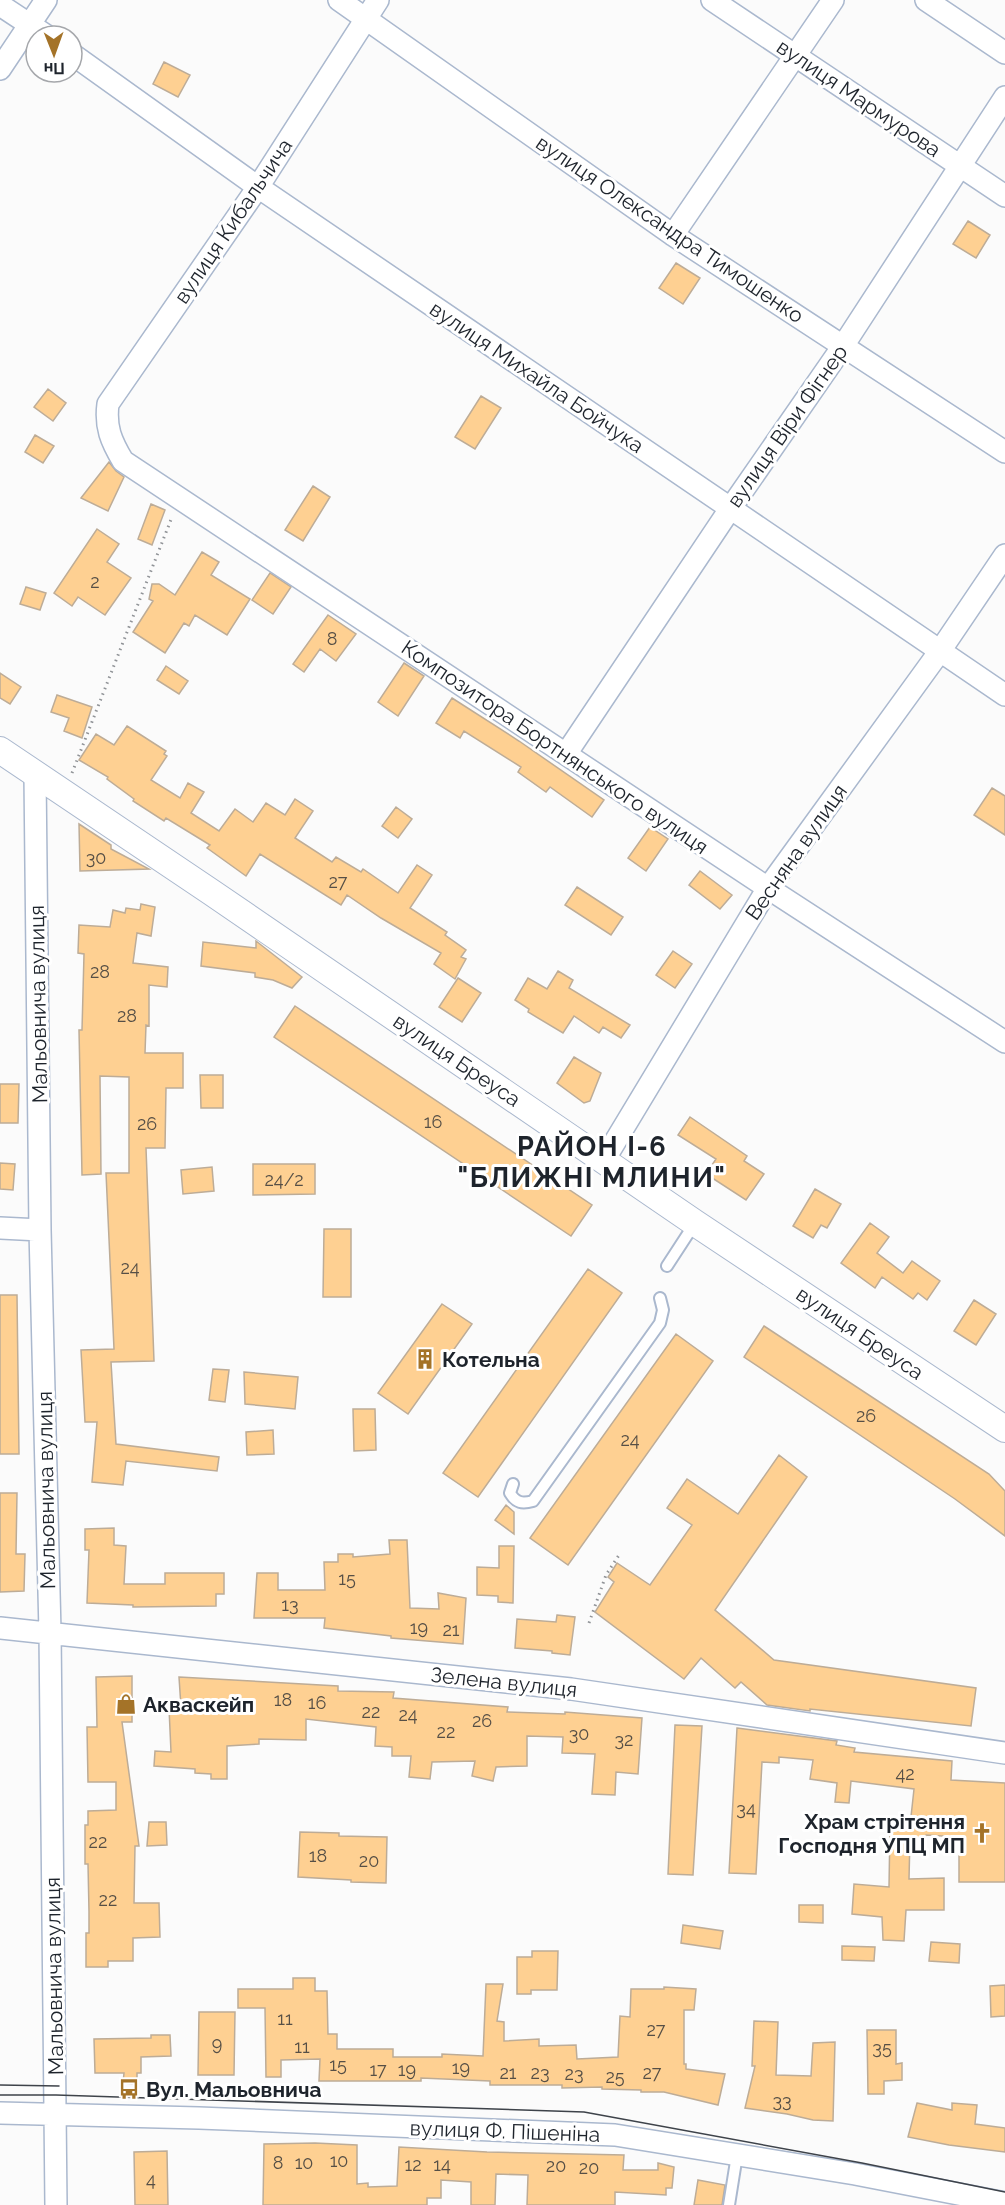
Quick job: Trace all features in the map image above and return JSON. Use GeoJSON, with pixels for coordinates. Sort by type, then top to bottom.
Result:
{"type":"FeatureCollection","features":[{"type":"Feature","properties":{"kind":"street"},"geometry":{"type":"LineString","coordinates":[[40,24],[46,0]]}},
{"type":"Feature","properties":{"kind":"street","name":"вулиця Олександра Тимошенко"},"geometry":{"type":"LineString","coordinates":[[339,0],[673,235],[1005,452]]}},
{"type":"Feature","properties":{"kind":"street","name":"вулиця Кибальчича"},"geometry":{"type":"LineString","coordinates":[[113,444],[107,430],[108,404],[258,187],[378,0]]}},
{"type":"Feature","properties":{"kind":"street","name":"вулиця Мармурова"},"geometry":{"type":"LineString","coordinates":[[712,0],[1005,196]]}},
{"type":"Feature","properties":{"kind":"street"},"geometry":{"type":"LineString","coordinates":[[673,235],[833,0]]}},
{"type":"Feature","properties":{"kind":"street"},"geometry":{"type":"LineString","coordinates":[[926,0],[1005,53]]}},
{"type":"Feature","properties":{"kind":"street"},"geometry":{"type":"LineString","coordinates":[[0,5],[29,24]]}},
{"type":"Feature","properties":{"kind":"street"},"geometry":{"type":"LineString","coordinates":[[0,69],[24,44]]}},
{"type":"Feature","properties":{"kind":"street","name":"вулиця Михайла Бойчука"},"geometry":{"type":"LineString","coordinates":[[84,63],[258,187],[1005,695]]}},
{"type":"Feature","properties":{"kind":"street","name":"вулиця Віри Фігнер"},"geometry":{"type":"LineString","coordinates":[[566,754],[730,509],[843,346],[1005,97]]}},
{"type":"Feature","properties":{"kind":"street","name":"Композитора Бортнянського вулиця"},"geometry":{"type":"LineString","coordinates":[[113,444],[123,461],[179,499],[1005,1042]]}},
{"type":"Feature","properties":{"kind":"street","name":"Весняна вулиця"},"geometry":{"type":"LineString","coordinates":[[604,1160],[768,888],[940,651],[1005,555]]}},
{"type":"Feature","properties":{"kind":"street","name":"вулиця Бреуса"},"geometry":{"type":"LineString","coordinates":[[0,750],[35,776],[211,892],[695,1223],[1005,1429]]}},
{"type":"Feature","properties":{"kind":"street","name":"Мальовнича вулиця"},"geometry":{"type":"LineString","coordinates":[[35,776],[40,1230],[50,1632],[56,2205]]}},
{"type":"Feature","properties":{"kind":"street"},"geometry":{"type":"LineString","coordinates":[[0,1228],[40,1230]]}},
{"type":"Feature","properties":{"kind":"street","name":"Зелена вулиця"},"geometry":{"type":"LineString","coordinates":[[0,1628],[571,1689],[1005,1753]]}},
{"type":"Feature","properties":{"kind":"street","name":"вулиця Ф. Пішеніна"},"geometry":{"type":"LineString","coordinates":[[0,2113],[199,2118],[615,2135],[855,2174],[1005,2203]]}},
{"type":"Feature","properties":{"kind":"lane"},"geometry":{"type":"LineString","coordinates":[[667,1266],[695,1223]]}},
{"type":"Feature","properties":{"kind":"lane"},"geometry":{"type":"LineString","coordinates":[[513,1484],[510,1493],[514,1500],[524,1504],[533,1501],[660,1323],[663,1310],[660,1298]]}},
{"type":"Feature","properties":{"kind":"lane"},"geometry":{"type":"LineString","coordinates":[[729,2205],[737,2155]]}},
{"type":"Feature","properties":{"kind":"path"},"geometry":{"type":"LineString","coordinates":[[64,795],[179,499]]}},
{"type":"Feature","properties":{"kind":"path"},"geometry":{"type":"LineString","coordinates":[[590,1623],[606,1575],[619,1555]]}},
{"type":"Feature","properties":{"kind":"building"},"geometry":{"type":"Polygon","coordinates":[[[164,62],[190,75],[178,97],[153,84],[164,62]]]}},
{"type":"Feature","properties":{"kind":"building"},"geometry":{"type":"Polygon","coordinates":[[[968,221],[990,235],[976,258],[953,244],[968,221]]]}},
{"type":"Feature","properties":{"kind":"building"},"geometry":{"type":"Polygon","coordinates":[[[676,263],[700,278],[683,304],[659,288],[676,263]]]}},
{"type":"Feature","properties":{"kind":"building"},"geometry":{"type":"Polygon","coordinates":[[[48,389],[66,403],[53,421],[34,407],[48,389]]]}},
{"type":"Feature","properties":{"kind":"building"},"geometry":{"type":"Polygon","coordinates":[[[481,396],[501,408],[475,449],[455,437],[481,396]]]}},
{"type":"Feature","properties":{"kind":"building"},"geometry":{"type":"Polygon","coordinates":[[[35,435],[54,446],[43,463],[25,452],[35,435]]]}},
{"type":"Feature","properties":{"kind":"building"},"geometry":{"type":"Polygon","coordinates":[[[109,462],[124,477],[108,511],[81,498],[109,462]]]}},
{"type":"Feature","properties":{"kind":"building"},"geometry":{"type":"Polygon","coordinates":[[[313,486],[330,497],[303,541],[285,530],[313,486]]]}},
{"type":"Feature","properties":{"kind":"building"},"geometry":{"type":"Polygon","coordinates":[[[151,504],[165,510],[152,545],[138,539],[151,504]]]}},
{"type":"Feature","properties":{"kind":"building"},"geometry":{"type":"Polygon","coordinates":[[[97,529],[119,544],[107,562],[131,578],[105,615],[78,597],[72,606],[54,593],[97,529]]]}},
{"type":"Feature","properties":{"kind":"building"},"geometry":{"type":"Polygon","coordinates":[[[202,552],[219,562],[211,575],[250,599],[227,635],[195,615],[189,626],[184,623],[165,653],[133,632],[153,601],[149,599],[152,584],[159,584],[175,595],[202,552]]]}},
{"type":"Feature","properties":{"kind":"building"},"geometry":{"type":"Polygon","coordinates":[[[270,573],[291,587],[273,614],[252,600],[270,573]]]}},
{"type":"Feature","properties":{"kind":"building"},"geometry":{"type":"Polygon","coordinates":[[[26,587],[46,593],[40,610],[20,604],[26,587]]]}},
{"type":"Feature","properties":{"kind":"building"},"geometry":{"type":"Polygon","coordinates":[[[328,615],[356,634],[336,661],[320,649],[304,672],[293,664],[328,615]]]}},
{"type":"Feature","properties":{"kind":"building"},"geometry":{"type":"Polygon","coordinates":[[[404,663],[424,676],[398,716],[378,702],[404,663]]]}},
{"type":"Feature","properties":{"kind":"building"},"geometry":{"type":"Polygon","coordinates":[[[166,666],[188,681],[179,694],[157,680],[166,666]]]}},
{"type":"Feature","properties":{"kind":"building"},"geometry":{"type":"Polygon","coordinates":[[[0,673],[21,687],[10,704],[0,698],[0,673]]]}},
{"type":"Feature","properties":{"kind":"building"},"geometry":{"type":"Polygon","coordinates":[[[57,695],[92,707],[82,738],[64,731],[69,718],[51,712],[57,695]]]}},
{"type":"Feature","properties":{"kind":"building"},"geometry":{"type":"Polygon","coordinates":[[[452,698],[604,800],[592,817],[550,787],[546,792],[518,772],[521,767],[464,731],[460,738],[436,723],[452,698]]]}},
{"type":"Feature","properties":{"kind":"building"},"geometry":{"type":"Polygon","coordinates":[[[127,726],[166,751],[164,754],[167,756],[151,780],[180,798],[188,783],[204,792],[191,813],[219,831],[235,809],[253,822],[266,803],[285,815],[295,799],[313,811],[295,838],[332,862],[336,857],[361,872],[363,869],[398,893],[417,865],[432,875],[410,908],[447,932],[445,935],[466,950],[461,957],[466,959],[455,979],[434,964],[441,953],[347,895],[341,905],[260,854],[246,876],[207,848],[210,845],[166,818],[164,821],[133,801],[134,799],[107,779],[108,777],[79,760],[96,734],[114,745],[127,726]]]}},
{"type":"Feature","properties":{"kind":"building"},"geometry":{"type":"Polygon","coordinates":[[[992,788],[1005,796],[1005,835],[974,815],[992,788]]]}},
{"type":"Feature","properties":{"kind":"building"},"geometry":{"type":"Polygon","coordinates":[[[396,807],[412,819],[398,838],[382,826],[396,807]]]}},
{"type":"Feature","properties":{"kind":"building"},"geometry":{"type":"Polygon","coordinates":[[[79,824],[111,845],[111,849],[149,869],[80,871],[79,824]]]}},
{"type":"Feature","properties":{"kind":"building"},"geometry":{"type":"Polygon","coordinates":[[[650,827],[668,839],[646,871],[628,858],[650,827]]]}},
{"type":"Feature","properties":{"kind":"building"},"geometry":{"type":"Polygon","coordinates":[[[700,871],[732,895],[720,909],[689,885],[700,871]]]}},
{"type":"Feature","properties":{"kind":"building"},"geometry":{"type":"Polygon","coordinates":[[[577,887],[623,917],[611,935],[565,905],[577,887]]]}},
{"type":"Feature","properties":{"kind":"building"},"geometry":{"type":"Polygon","coordinates":[[[141,904],[155,907],[151,936],[137,933],[133,963],[168,967],[167,987],[149,985],[149,1026],[146,1025],[145,1053],[183,1053],[183,1088],[166,1088],[165,1148],[146,1148],[154,1361],[111,1362],[116,1444],[219,1457],[217,1471],[126,1461],[123,1485],[92,1482],[97,1422],[85,1422],[81,1350],[114,1349],[106,1173],[129,1173],[129,1077],[100,1076],[101,1174],[82,1175],[79,1030],[82,1030],[84,954],[78,953],[79,925],[110,927],[113,910],[125,913],[126,908],[140,910],[141,904]]]}},
{"type":"Feature","properties":{"kind":"building"},"geometry":{"type":"Polygon","coordinates":[[[256,941],[302,977],[292,988],[273,980],[255,977],[255,973],[201,966],[203,942],[256,948],[256,941]]]}},
{"type":"Feature","properties":{"kind":"building"},"geometry":{"type":"Polygon","coordinates":[[[673,951],[692,964],[675,988],[656,975],[673,951]]]}},
{"type":"Feature","properties":{"kind":"building"},"geometry":{"type":"Polygon","coordinates":[[[558,971],[573,980],[569,988],[630,1025],[621,1038],[603,1027],[599,1033],[574,1016],[563,1033],[528,1012],[529,1009],[515,1000],[528,978],[547,989],[558,971]]]}},
{"type":"Feature","properties":{"kind":"building"},"geometry":{"type":"Polygon","coordinates":[[[458,978],[481,993],[462,1022],[439,1007],[458,978]]]}},
{"type":"Feature","properties":{"kind":"building"},"geometry":{"type":"Polygon","coordinates":[[[295,1006],[592,1205],[571,1236],[274,1037],[295,1006]]]}},
{"type":"Feature","properties":{"kind":"building"},"geometry":{"type":"Polygon","coordinates":[[[574,1057],[601,1073],[590,1101],[584,1103],[557,1083],[574,1057]]]}},
{"type":"Feature","properties":{"kind":"building"},"geometry":{"type":"Polygon","coordinates":[[[200,1075],[223,1075],[223,1108],[201,1108],[200,1075]]]}},
{"type":"Feature","properties":{"kind":"building"},"geometry":{"type":"Polygon","coordinates":[[[0,1084],[19,1084],[18,1123],[0,1123],[0,1084]]]}},
{"type":"Feature","properties":{"kind":"building"},"geometry":{"type":"Polygon","coordinates":[[[690,1117],[747,1156],[744,1161],[764,1174],[746,1200],[706,1174],[716,1159],[678,1135],[690,1117]]]}},
{"type":"Feature","properties":{"kind":"building"},"geometry":{"type":"Polygon","coordinates":[[[0,1163],[15,1164],[13,1190],[0,1189],[0,1163]]]}},
{"type":"Feature","properties":{"kind":"building"},"geometry":{"type":"Polygon","coordinates":[[[253,1164],[315,1164],[315,1194],[253,1195],[253,1164]]]}},
{"type":"Feature","properties":{"kind":"building"},"geometry":{"type":"Polygon","coordinates":[[[212,1167],[214,1191],[183,1194],[181,1170],[212,1167]]]}},
{"type":"Feature","properties":{"kind":"building"},"geometry":{"type":"Polygon","coordinates":[[[815,1189],[841,1204],[827,1228],[821,1225],[813,1238],[793,1226],[815,1189]]]}},
{"type":"Feature","properties":{"kind":"building"},"geometry":{"type":"Polygon","coordinates":[[[870,1223],[889,1237],[877,1253],[903,1273],[912,1261],[940,1281],[927,1300],[918,1293],[913,1299],[882,1277],[875,1288],[841,1263],[870,1223]]]}},
{"type":"Feature","properties":{"kind":"building"},"geometry":{"type":"Polygon","coordinates":[[[324,1229],[351,1229],[351,1297],[323,1297],[324,1229]]]}},
{"type":"Feature","properties":{"kind":"building"},"geometry":{"type":"Polygon","coordinates":[[[588,1269],[622,1293],[478,1497],[443,1473],[588,1269]]]}},
{"type":"Feature","properties":{"kind":"building"},"geometry":{"type":"Polygon","coordinates":[[[0,1295],[17,1295],[19,1454],[0,1454],[0,1295]]]}},
{"type":"Feature","properties":{"kind":"building"},"geometry":{"type":"Polygon","coordinates":[[[974,1300],[996,1314],[976,1345],[954,1331],[974,1300]]]}},
{"type":"Feature","properties":{"kind":"building","name":"Котельна"},"geometry":{"type":"Polygon","coordinates":[[[442,1304],[472,1324],[408,1414],[378,1393],[442,1304]]]}},
{"type":"Feature","properties":{"kind":"building"},"geometry":{"type":"Polygon","coordinates":[[[764,1326],[989,1474],[1005,1491],[1005,1536],[955,1499],[744,1357],[764,1326]]]}},
{"type":"Feature","properties":{"kind":"building"},"geometry":{"type":"Polygon","coordinates":[[[676,1334],[713,1361],[568,1565],[530,1538],[676,1334]]]}},
{"type":"Feature","properties":{"kind":"building"},"geometry":{"type":"Polygon","coordinates":[[[213,1369],[229,1370],[225,1402],[209,1400],[213,1369]]]}},
{"type":"Feature","properties":{"kind":"building"},"geometry":{"type":"Polygon","coordinates":[[[244,1372],[298,1377],[295,1409],[245,1404],[244,1372]]]}},
{"type":"Feature","properties":{"kind":"building"},"geometry":{"type":"Polygon","coordinates":[[[353,1409],[375,1409],[376,1450],[354,1451],[353,1409]]]}},
{"type":"Feature","properties":{"kind":"building"},"geometry":{"type":"Polygon","coordinates":[[[273,1430],[274,1454],[247,1455],[246,1432],[273,1430]]]}},
{"type":"Feature","properties":{"kind":"building"},"geometry":{"type":"Polygon","coordinates":[[[779,1455],[807,1477],[715,1610],[774,1660],[976,1688],[971,1726],[767,1705],[741,1682],[735,1688],[701,1658],[684,1679],[595,1612],[614,1582],[608,1577],[617,1563],[650,1585],[692,1525],[667,1508],[687,1479],[738,1514],[779,1455]]]}},
{"type":"Feature","properties":{"kind":"building"},"geometry":{"type":"Polygon","coordinates":[[[0,1493],[17,1493],[16,1554],[25,1554],[24,1591],[0,1592],[0,1493]]]}},
{"type":"Feature","properties":{"kind":"building"},"geometry":{"type":"Polygon","coordinates":[[[506,1505],[514,1512],[514,1534],[495,1520],[506,1505]]]}},
{"type":"Feature","properties":{"kind":"building"},"geometry":{"type":"Polygon","coordinates":[[[114,1528],[114,1545],[126,1546],[124,1584],[165,1584],[165,1573],[224,1573],[224,1594],[216,1594],[216,1606],[133,1607],[133,1605],[87,1603],[89,1550],[85,1550],[85,1529],[114,1528]]]}},
{"type":"Feature","properties":{"kind":"building"},"geometry":{"type":"Polygon","coordinates":[[[389,1540],[407,1540],[410,1608],[439,1609],[438,1593],[466,1598],[463,1644],[391,1638],[391,1636],[324,1628],[325,1618],[254,1618],[257,1573],[278,1573],[278,1590],[325,1590],[324,1562],[338,1562],[338,1554],[353,1554],[353,1557],[390,1554],[389,1540]]]}},
{"type":"Feature","properties":{"kind":"building"},"geometry":{"type":"Polygon","coordinates":[[[499,1546],[514,1546],[513,1603],[498,1602],[498,1596],[477,1595],[477,1567],[499,1568],[499,1546]]]}},
{"type":"Feature","properties":{"kind":"building"},"geometry":{"type":"Polygon","coordinates":[[[557,1615],[575,1617],[570,1655],[515,1648],[517,1619],[556,1622],[557,1615]]]}},
{"type":"Feature","properties":{"kind":"building"},"geometry":{"type":"Polygon","coordinates":[[[132,1676],[132,1722],[122,1722],[139,1846],[135,1846],[134,1903],[159,1903],[160,1937],[133,1938],[133,1961],[108,1961],[108,1967],[86,1967],[86,1933],[89,1933],[89,1912],[85,1825],[88,1825],[88,1811],[116,1810],[116,1782],[88,1782],[87,1727],[97,1727],[96,1677],[132,1676]]]}},
{"type":"Feature","properties":{"kind":"building"},"geometry":{"type":"Polygon","coordinates":[[[179,1677],[338,1686],[338,1691],[394,1692],[393,1698],[508,1707],[507,1712],[565,1714],[565,1712],[642,1718],[638,1774],[616,1772],[615,1795],[592,1794],[595,1754],[562,1753],[563,1737],[527,1736],[527,1766],[496,1767],[493,1781],[472,1776],[475,1761],[432,1762],[430,1779],[409,1777],[411,1756],[392,1756],[392,1747],[375,1746],[376,1727],[306,1719],[306,1740],[259,1739],[259,1744],[227,1746],[227,1779],[211,1779],[211,1774],[195,1773],[195,1769],[154,1766],[155,1751],[171,1752],[169,1708],[181,1707],[179,1677]]]}},
{"type":"Feature","properties":{"kind":"building"},"geometry":{"type":"Polygon","coordinates":[[[675,1725],[702,1726],[693,1875],[668,1874],[675,1725]]]}},
{"type":"Feature","properties":{"kind":"building"},"geometry":{"type":"Polygon","coordinates":[[[737,1728],[837,1741],[836,1745],[855,1748],[854,1752],[952,1761],[951,1780],[1005,1783],[1005,1882],[959,1882],[959,1837],[926,1835],[925,1839],[910,1838],[909,1879],[944,1878],[944,1910],[906,1910],[904,1941],[883,1940],[882,1917],[852,1914],[854,1884],[889,1887],[890,1826],[910,1826],[914,1789],[851,1781],[849,1803],[835,1802],[837,1783],[810,1779],[813,1760],[779,1757],[779,1763],[762,1762],[756,1874],[729,1873],[737,1728]]]}},
{"type":"Feature","properties":{"kind":"building"},"geometry":{"type":"Polygon","coordinates":[[[149,1822],[166,1822],[167,1845],[147,1846],[149,1822]]]}},
{"type":"Feature","properties":{"kind":"building"},"geometry":{"type":"Polygon","coordinates":[[[300,1832],[387,1837],[386,1883],[298,1877],[300,1832]]]}},
{"type":"Feature","properties":{"kind":"building"},"geometry":{"type":"Polygon","coordinates":[[[799,1905],[823,1905],[823,1923],[799,1922],[799,1905]]]}},
{"type":"Feature","properties":{"kind":"building"},"geometry":{"type":"Polygon","coordinates":[[[683,1925],[723,1931],[720,1949],[681,1943],[683,1925]]]}},
{"type":"Feature","properties":{"kind":"building"},"geometry":{"type":"Polygon","coordinates":[[[931,1942],[960,1944],[959,1963],[929,1961],[931,1942]]]}},
{"type":"Feature","properties":{"kind":"building"},"geometry":{"type":"Polygon","coordinates":[[[842,1946],[875,1947],[874,1961],[842,1960],[842,1946]]]}},
{"type":"Feature","properties":{"kind":"building"},"geometry":{"type":"Polygon","coordinates":[[[532,1951],[558,1951],[557,1990],[531,1990],[531,1994],[517,1994],[517,1957],[532,1957],[532,1951]]]}},
{"type":"Feature","properties":{"kind":"building"},"geometry":{"type":"Polygon","coordinates":[[[293,1978],[315,1978],[315,1991],[327,1991],[328,2034],[337,2034],[337,2049],[393,2049],[393,2057],[442,2057],[442,2054],[483,2056],[486,1984],[503,1984],[497,2021],[504,2022],[504,2041],[539,2039],[539,2046],[576,2045],[577,2059],[618,2057],[620,2016],[630,2017],[631,1989],[664,1989],[664,1987],[696,1989],[694,2010],[684,2010],[684,2064],[686,2064],[686,2069],[725,2074],[718,2105],[664,2092],[602,2089],[602,2087],[490,2085],[490,2081],[421,2078],[421,2081],[319,2081],[320,2059],[281,2060],[281,2077],[266,2077],[265,2008],[238,2008],[238,1989],[293,1989],[293,1978]]]}},
{"type":"Feature","properties":{"kind":"building"},"geometry":{"type":"Polygon","coordinates":[[[1005,1985],[1005,2016],[991,2017],[990,1986],[1005,1985]]]}},
{"type":"Feature","properties":{"kind":"building"},"geometry":{"type":"Polygon","coordinates":[[[199,2012],[235,2012],[234,2075],[198,2075],[199,2012]]]}},
{"type":"Feature","properties":{"kind":"building"},"geometry":{"type":"Polygon","coordinates":[[[754,2021],[778,2022],[776,2075],[811,2076],[813,2043],[835,2042],[833,2121],[813,2120],[745,2108],[755,2066],[752,2066],[754,2021]]]}},
{"type":"Feature","properties":{"kind":"building"},"geometry":{"type":"Polygon","coordinates":[[[867,2030],[896,2030],[896,2064],[902,2063],[902,2080],[884,2081],[884,2094],[868,2094],[867,2030]]]}},
{"type":"Feature","properties":{"kind":"building"},"geometry":{"type":"Polygon","coordinates":[[[151,2035],[170,2035],[171,2056],[141,2057],[141,2073],[137,2073],[137,2084],[123,2083],[124,2073],[95,2073],[94,2039],[151,2038],[151,2035]]]}},
{"type":"Feature","properties":{"kind":"building"},"geometry":{"type":"Polygon","coordinates":[[[917,2103],[952,2110],[952,2103],[977,2105],[975,2124],[1005,2128],[1005,2152],[908,2137],[917,2103]]]}},
{"type":"Feature","properties":{"kind":"building"},"geometry":{"type":"Polygon","coordinates":[[[264,2144],[357,2145],[357,2184],[368,2183],[368,2187],[397,2186],[399,2147],[487,2152],[624,2155],[623,2170],[658,2170],[658,2163],[674,2167],[672,2188],[666,2188],[666,2195],[615,2192],[615,2205],[527,2205],[528,2175],[496,2174],[495,2205],[471,2205],[471,2182],[441,2180],[441,2198],[427,2198],[427,2205],[263,2205],[264,2144]]]}},
{"type":"Feature","properties":{"kind":"building"},"geometry":{"type":"Polygon","coordinates":[[[167,2151],[168,2205],[135,2205],[134,2152],[167,2151]]]}},
{"type":"Feature","properties":{"kind":"building"},"geometry":{"type":"Polygon","coordinates":[[[698,2180],[725,2185],[722,2205],[694,2205],[698,2180]]]}},
{"type":"Feature","properties":{"kind":"tram line"},"geometry":{"type":"LineString","coordinates":[[0,2085],[59,2086]]}},
{"type":"Feature","properties":{"kind":"tram line"},"geometry":{"type":"LineString","coordinates":[[0,2095],[584,2112],[1005,2192]]}},
{"type":"Feature","properties":{"kind":"place","name":"Котельна"},"geometry":{"type":"Point","coordinates":[425,1359]}},
{"type":"Feature","properties":{"kind":"place","name":"Акваскейп"},"geometry":{"type":"Point","coordinates":[126,1704]}},
{"type":"Feature","properties":{"kind":"place","name":"Храм стрітення Господня УПЦ МП"},"geometry":{"type":"Point","coordinates":[982,1833]}},
{"type":"Feature","properties":{"kind":"place","name":"Вул. Мальовнича"},"geometry":{"type":"Point","coordinates":[129,2089]}},
{"type":"Feature","properties":{"kind":"district","name":"РАЙОН І-6 \"БЛИЖНІ МЛИНИ\""},"geometry":{"type":"Point","coordinates":[592,1162]}}]}
